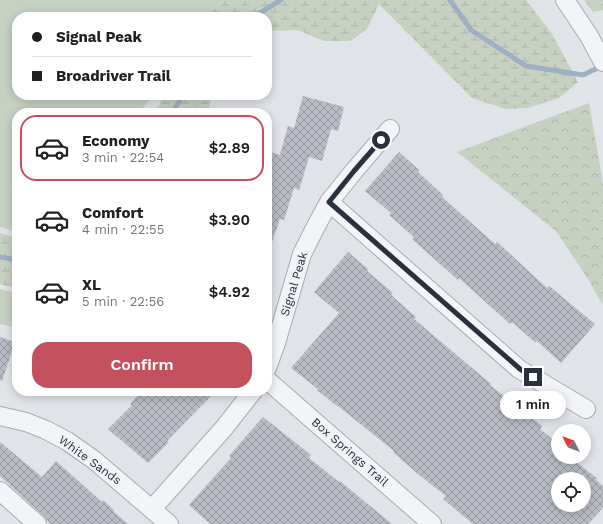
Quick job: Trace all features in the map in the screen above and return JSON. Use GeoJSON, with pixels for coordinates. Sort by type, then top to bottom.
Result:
{"type":"FeatureCollection","features":[{"type":"Feature","properties":{"kind":"street"},"geometry":{"type":"LineString","coordinates":[[565,0],[589,36],[603,62]]}},
{"type":"Feature","properties":{"kind":"street","name":"Signal Peak"},"geometry":{"type":"LineString","coordinates":[[272,355],[302,254],[329,202],[390,129]]}},
{"type":"Feature","properties":{"kind":"street"},"geometry":{"type":"LineString","coordinates":[[329,202],[520,369],[586,409]]}},
{"type":"Feature","properties":{"kind":"street","name":"Box Springs Trail"},"geometry":{"type":"LineString","coordinates":[[272,384],[432,524]]}},
{"type":"Feature","properties":{"kind":"street"},"geometry":{"type":"LineString","coordinates":[[152,509],[224,428],[250,396]]}},
{"type":"Feature","properties":{"kind":"street","name":"White Sands"},"geometry":{"type":"LineString","coordinates":[[0,416],[26,422],[67,441],[94,460],[169,524]]}},
{"type":"Feature","properties":{"kind":"street"},"geometry":{"type":"LineString","coordinates":[[0,491],[37,524]]}},
{"type":"Feature","properties":{"kind":"green space"},"geometry":{"type":"Polygon","coordinates":[[[0,0],[224,0],[211,12],[12,12],[12,100],[150,100],[143,108],[12,108],[12,231],[0,227],[0,0]]]}},
{"type":"Feature","properties":{"kind":"green space"},"geometry":{"type":"Polygon","coordinates":[[[224,0],[526,0],[552,34],[578,82],[559,98],[527,108],[505,109],[472,98],[379,4],[367,29],[350,41],[324,41],[298,30],[272,31],[272,12],[211,12],[224,0]]]}},
{"type":"Feature","properties":{"kind":"green space"},"geometry":{"type":"Polygon","coordinates":[[[584,0],[603,0],[603,10],[593,12],[584,0]]]}},
{"type":"Feature","properties":{"kind":"green space"},"geometry":{"type":"Polygon","coordinates":[[[161,100],[211,100],[209,108],[157,108],[160,105],[161,100]]]}},
{"type":"Feature","properties":{"kind":"green space"},"geometry":{"type":"Polygon","coordinates":[[[589,103],[603,183],[602,304],[588,279],[556,231],[457,152],[589,103]]]}},
{"type":"Feature","properties":{"kind":"green space"},"geometry":{"type":"Polygon","coordinates":[[[0,233],[12,237],[12,287],[0,284],[0,233]]]}},
{"type":"Feature","properties":{"kind":"green space"},"geometry":{"type":"Polygon","coordinates":[[[0,289],[12,292],[12,327],[0,324],[0,289]]]}},
{"type":"Feature","properties":{"kind":"building"},"geometry":{"type":"Polygon","coordinates":[[[303,96],[344,107],[338,131],[331,129],[322,161],[309,157],[299,190],[294,188],[284,220],[280,219],[272,242],[272,153],[280,155],[288,126],[294,128],[303,96]]]}},
{"type":"Feature","properties":{"kind":"building"},"geometry":{"type":"Polygon","coordinates":[[[399,152],[443,195],[442,197],[495,244],[497,242],[547,288],[549,286],[595,324],[561,363],[537,341],[536,343],[512,322],[510,324],[459,278],[458,280],[412,239],[414,237],[389,215],[391,213],[365,191],[399,152]]]}},
{"type":"Feature","properties":{"kind":"building"},"geometry":{"type":"Polygon","coordinates":[[[348,252],[368,269],[367,271],[393,293],[391,295],[416,317],[414,319],[491,384],[490,385],[542,426],[540,429],[551,438],[551,464],[579,464],[589,472],[551,472],[551,512],[591,512],[591,474],[598,479],[595,479],[603,486],[603,508],[588,524],[473,524],[443,499],[446,496],[418,474],[393,452],[394,451],[291,368],[339,313],[314,292],[348,252]]]}},
{"type":"Feature","properties":{"kind":"building"},"geometry":{"type":"Polygon","coordinates":[[[0,337],[12,341],[12,351],[2,381],[0,380],[0,337]]]}},
{"type":"Feature","properties":{"kind":"building"},"geometry":{"type":"Polygon","coordinates":[[[137,396],[211,396],[167,441],[169,442],[148,463],[108,429],[132,405],[130,404],[137,396]]]}},
{"type":"Feature","properties":{"kind":"building"},"geometry":{"type":"Polygon","coordinates":[[[263,417],[311,455],[309,458],[339,482],[340,481],[392,524],[210,524],[189,505],[231,458],[229,456],[263,417]]]}},
{"type":"Feature","properties":{"kind":"building"},"geometry":{"type":"Polygon","coordinates":[[[0,442],[42,477],[56,461],[102,502],[103,500],[128,524],[50,524],[44,516],[0,476],[0,442]]]}},
{"type":"Feature","properties":{"kind":"waterway"},"geometry":{"type":"LineString","coordinates":[[261,12],[281,0]]}},
{"type":"Feature","properties":{"kind":"waterway"},"geometry":{"type":"LineString","coordinates":[[450,0],[471,30],[526,66],[583,75],[602,66]]}},
{"type":"Feature","properties":{"kind":"waterway"},"geometry":{"type":"LineString","coordinates":[[175,108],[180,100]]}},
{"type":"Feature","properties":{"kind":"waterway"},"geometry":{"type":"LineString","coordinates":[[0,257],[12,259]]}},
{"type":"Feature","properties":{"kind":"route"},"geometry":{"type":"LineString","coordinates":[[381,140],[329,202],[520,369],[533,377]]}}]}
